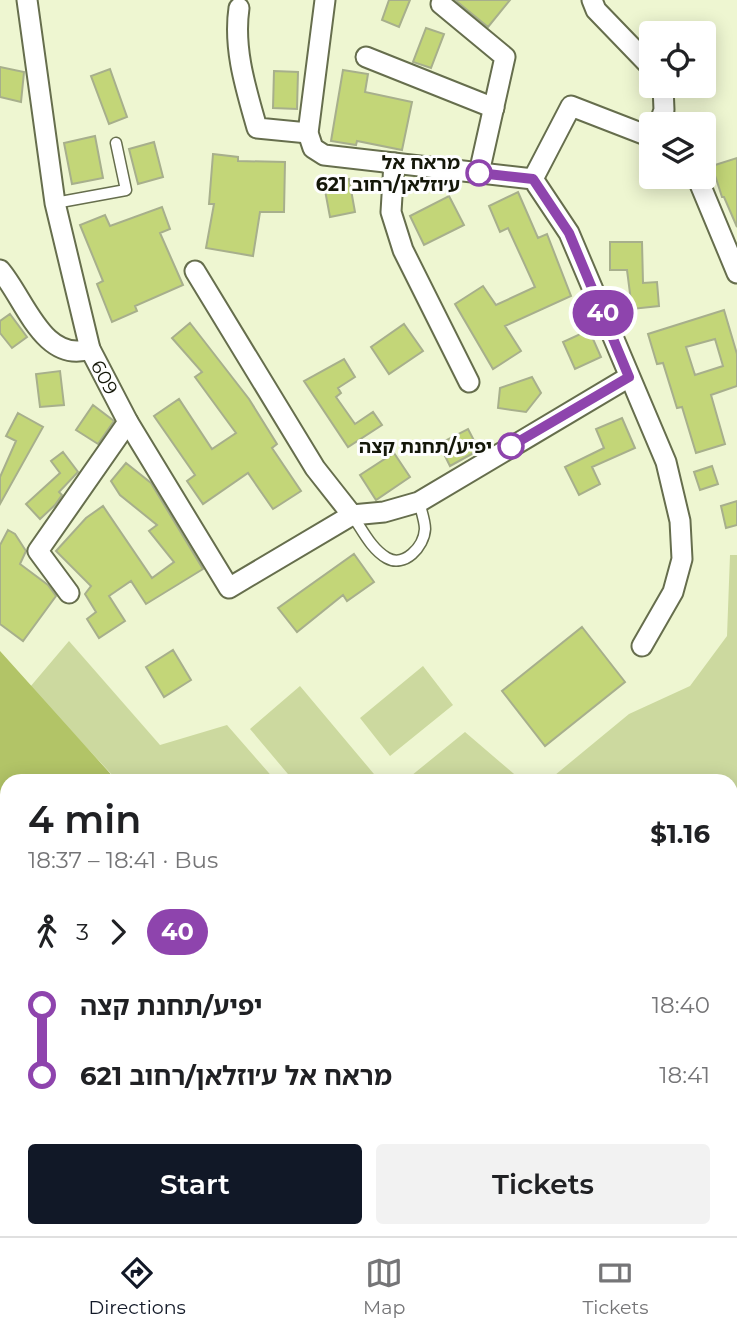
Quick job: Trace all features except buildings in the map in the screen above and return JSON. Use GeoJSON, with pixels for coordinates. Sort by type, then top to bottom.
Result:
{"type":"FeatureCollection","features":[{"type":"Feature","properties":{"kind":"street","name":"609"},"geometry":{"type":"LineString","coordinates":[[27,0],[55,203],[90,349],[128,422],[229,588],[352,515]]}},
{"type":"Feature","properties":{"kind":"street"},"geometry":{"type":"LineString","coordinates":[[325,0],[308,133],[313,148],[324,155],[533,179],[569,233],[666,462],[680,521],[682,559],[673,592],[642,646]]}},
{"type":"Feature","properties":{"kind":"street"},"geometry":{"type":"LineString","coordinates":[[592,0],[596,10],[639,54]]}},
{"type":"Feature","properties":{"kind":"street"},"geometry":{"type":"LineString","coordinates":[[441,4],[505,57],[479,173]]}},
{"type":"Feature","properties":{"kind":"street"},"geometry":{"type":"LineString","coordinates":[[239,8],[236,26],[243,75],[257,128],[308,133]]}},
{"type":"Feature","properties":{"kind":"street"},"geometry":{"type":"LineString","coordinates":[[366,57],[494,108]]}},
{"type":"Feature","properties":{"kind":"street"},"geometry":{"type":"LineString","coordinates":[[533,179],[571,106],[639,132]]}},
{"type":"Feature","properties":{"kind":"street"},"geometry":{"type":"LineString","coordinates":[[394,163],[391,212],[403,250],[469,382]]}},
{"type":"Feature","properties":{"kind":"street"},"geometry":{"type":"LineString","coordinates":[[702,189],[737,273]]}},
{"type":"Feature","properties":{"kind":"street"},"geometry":{"type":"LineString","coordinates":[[0,270],[45,337],[62,351],[76,353],[90,349]]}},
{"type":"Feature","properties":{"kind":"street"},"geometry":{"type":"LineString","coordinates":[[195,271],[315,468],[352,515],[384,512],[419,502],[629,377]]}},
{"type":"Feature","properties":{"kind":"street"},"geometry":{"type":"LineString","coordinates":[[69,593],[38,551],[128,422]]}},
{"type":"Feature","properties":{"kind":"lane"},"geometry":{"type":"LineString","coordinates":[[55,203],[126,190],[116,143]]}},
{"type":"Feature","properties":{"kind":"lane"},"geometry":{"type":"LineString","coordinates":[[352,515],[375,549],[389,559],[400,561],[408,558],[419,545],[425,530],[419,502]]}},
{"type":"Feature","properties":{"kind":"green space"},"geometry":{"type":"Polygon","coordinates":[[[730,555],[737,555],[737,774],[556,774],[629,714],[690,686],[727,636],[730,555]]]}},
{"type":"Feature","properties":{"kind":"green space"},"geometry":{"type":"Polygon","coordinates":[[[69,641],[160,745],[227,725],[270,774],[111,774],[30,687],[69,641]]]}},
{"type":"Feature","properties":{"kind":"green space"},"geometry":{"type":"Polygon","coordinates":[[[0,651],[111,774],[0,774],[0,651]]]}},
{"type":"Feature","properties":{"kind":"green space"},"geometry":{"type":"Polygon","coordinates":[[[423,666],[453,705],[390,756],[360,718],[423,666]]]}},
{"type":"Feature","properties":{"kind":"green space"},"geometry":{"type":"Polygon","coordinates":[[[300,686],[374,774],[288,774],[250,729],[300,686]]]}},
{"type":"Feature","properties":{"kind":"green space"},"geometry":{"type":"Polygon","coordinates":[[[465,732],[514,774],[413,774],[465,732]]]}},
{"type":"Feature","properties":{"kind":"bus line","name":"40"},"geometry":{"type":"LineString","coordinates":[[479,173],[533,179],[569,233],[629,377],[511,446]]}},
{"type":"Feature","properties":{"kind":"place","name":"מראח אל ע׳וזלאן/רחוב 621"},"geometry":{"type":"Point","coordinates":[479,173]}},
{"type":"Feature","properties":{"kind":"place","name":"יפיע/תחנת קצה"},"geometry":{"type":"Point","coordinates":[511,446]}}]}
